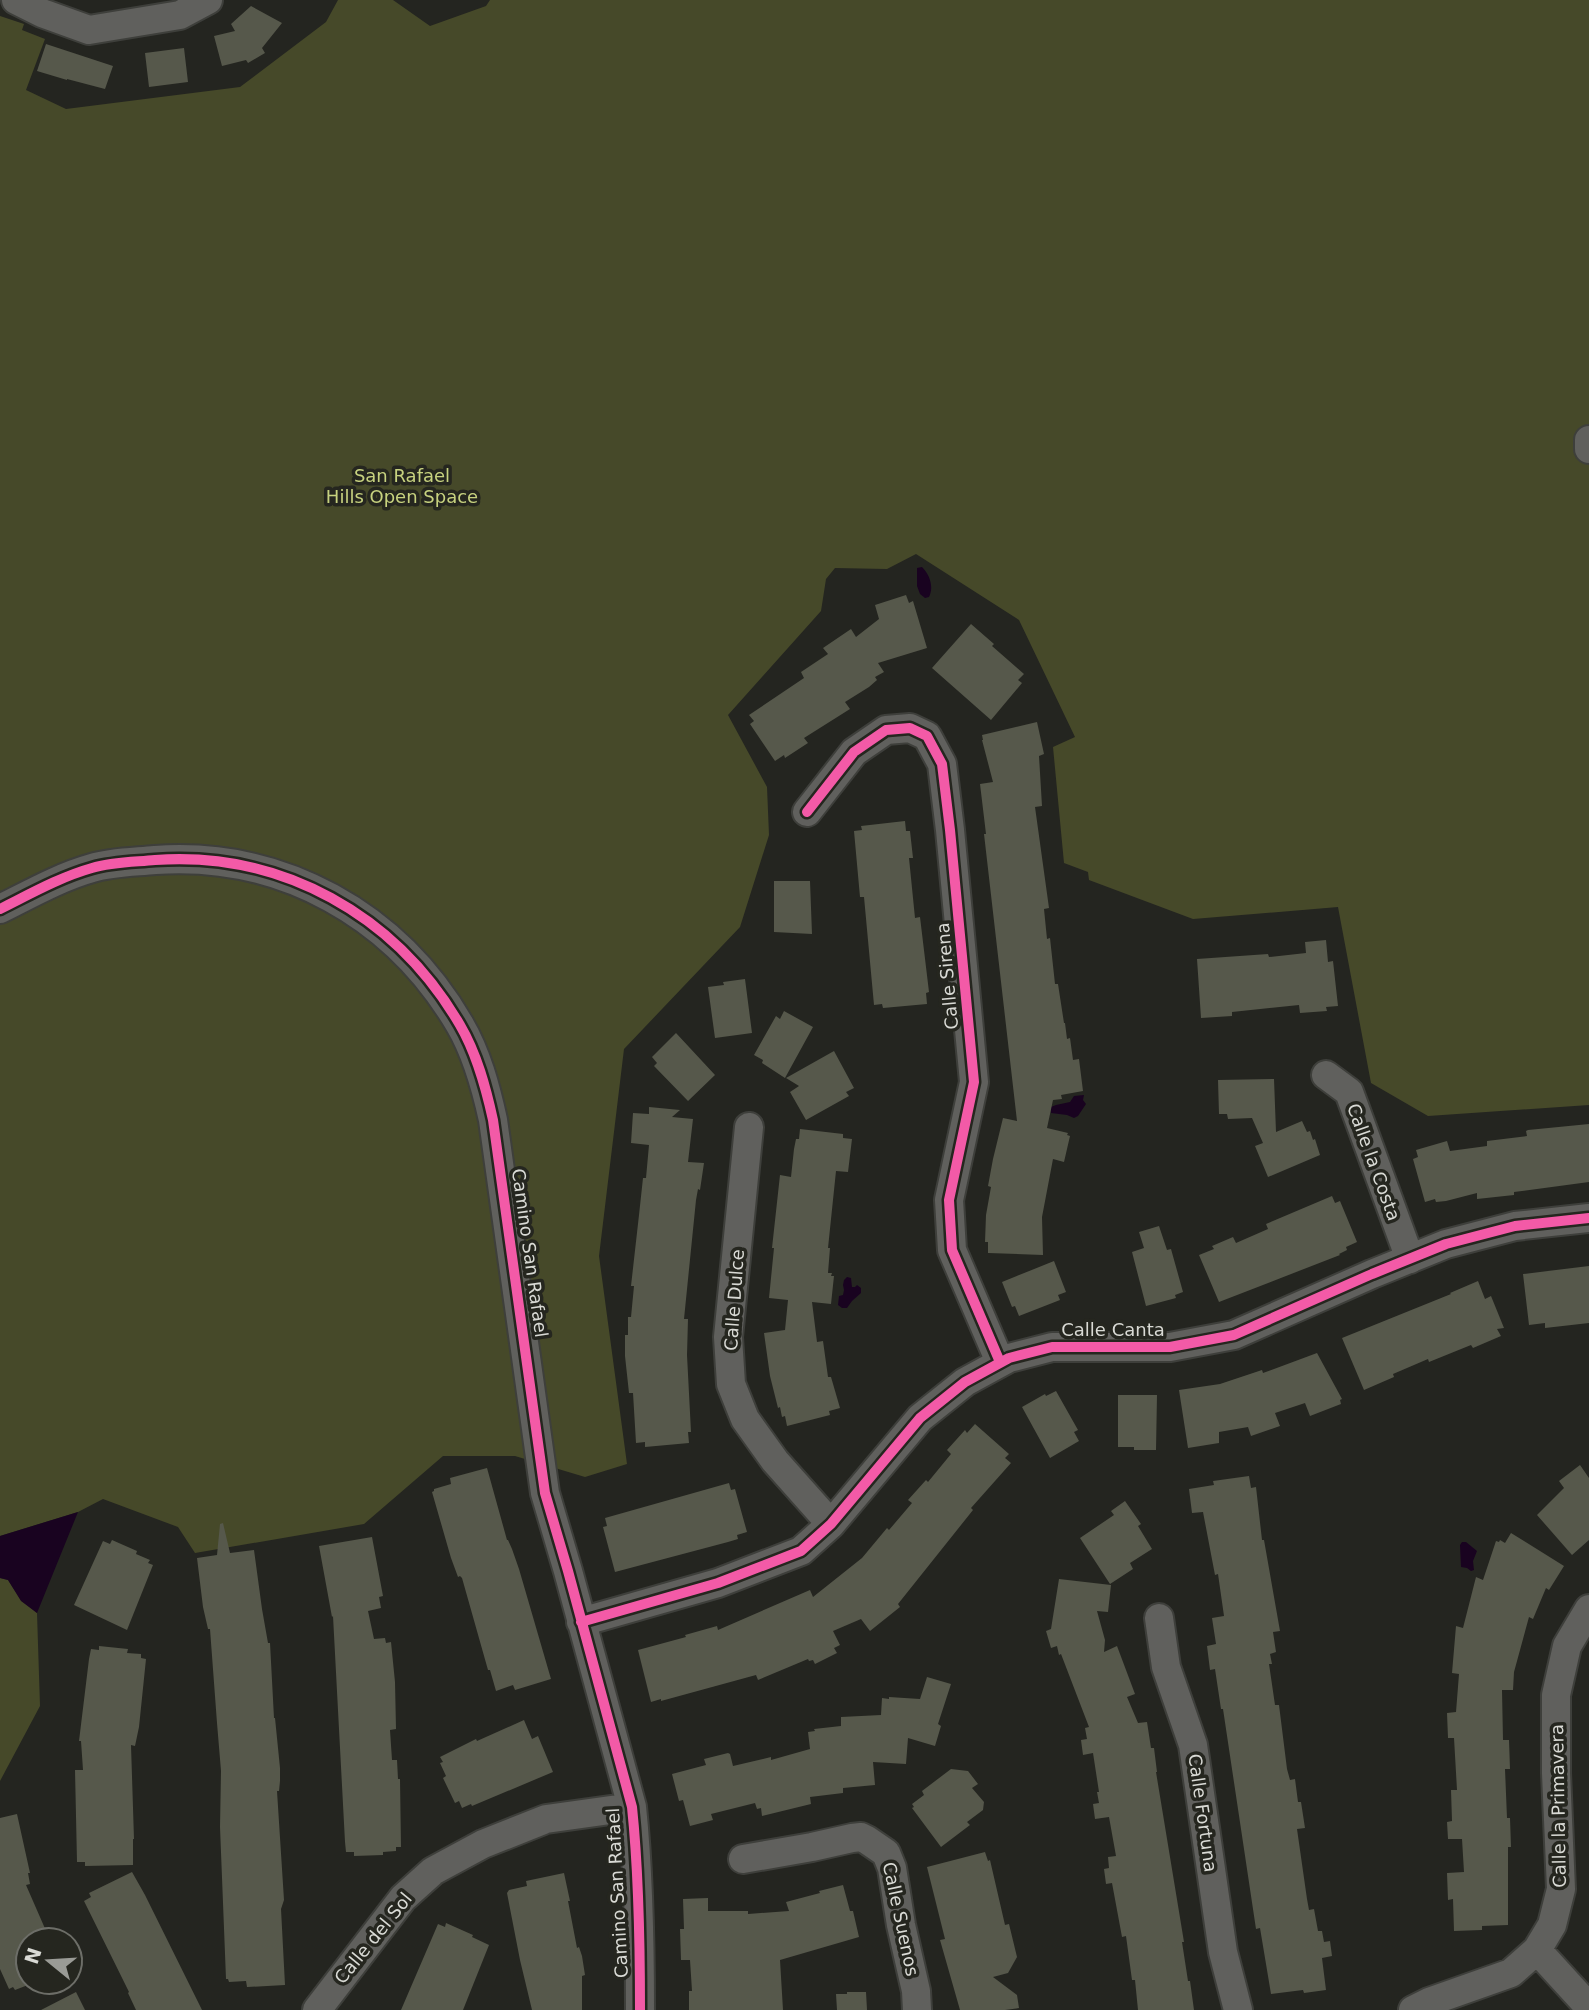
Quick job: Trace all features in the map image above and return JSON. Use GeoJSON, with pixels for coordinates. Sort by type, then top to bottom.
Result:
{"type":"FeatureCollection","features":[{"type":"Feature","properties":{"kind":"street"},"geometry":{"type":"LineString","coordinates":[[16,0],[42,13],[89,30],[180,15],[208,0]]}},
{"type":"Feature","properties":{"kind":"street"},"geometry":{"type":"LineString","coordinates":[[1589,440],[1589,449]]}},
{"type":"Feature","properties":{"kind":"street","name":"Calle Sirena"},"geometry":{"type":"LineString","coordinates":[[807,812],[854,752],[886,730],[910,727],[927,736],[942,764],[974,1082],[949,1200],[952,1250],[1000,1362]]}},
{"type":"Feature","properties":{"kind":"street","name":"Camino San Rafael"},"geometry":{"type":"LineString","coordinates":[[0,909],[53,882],[94,867],[129,862],[182,858],[223,862],[277,873],[337,900],[392,940],[417,965],[460,1026],[488,1094],[545,1493],[632,1807],[637,1860],[640,2010]]}},
{"type":"Feature","properties":{"kind":"street","name":"Calle la Costa"},"geometry":{"type":"LineString","coordinates":[[1326,1075],[1349,1092],[1410,1259]]}},
{"type":"Feature","properties":{"kind":"street","name":"Calle Dulce"},"geometry":{"type":"LineString","coordinates":[[749,1127],[729,1337],[731,1384],[745,1419],[775,1461],[831,1524]]}},
{"type":"Feature","properties":{"kind":"street","name":"Calle Canta"},"geometry":{"type":"LineString","coordinates":[[581,1622],[718,1583],[801,1550],[831,1524],[920,1418],[965,1382],[1009,1358],[1052,1347],[1170,1347],[1234,1335],[1446,1244],[1516,1226],[1589,1218]]}},
{"type":"Feature","properties":{"kind":"street","name":"Calle la Primavera"},"geometry":{"type":"LineString","coordinates":[[1413,2010],[1510,1973],[1537,1950],[1552,1925],[1561,1889],[1556,1695],[1567,1646],[1589,1609]]}},
{"type":"Feature","properties":{"kind":"street","name":"Calle Fortuna"},"geometry":{"type":"LineString","coordinates":[[1159,1618],[1166,1667],[1193,1745],[1223,1952],[1238,2010]]}},
{"type":"Feature","properties":{"kind":"street","name":"Calle del Sol"},"geometry":{"type":"LineString","coordinates":[[317,2010],[403,1898],[433,1871],[483,1844],[546,1819],[632,1807]]}},
{"type":"Feature","properties":{"kind":"street","name":"Calle Suenos"},"geometry":{"type":"LineString","coordinates":[[743,1859],[861,1837],[886,1853],[892,1868],[916,1991],[917,2010]]}},
{"type":"Feature","properties":{"kind":"street"},"geometry":{"type":"LineString","coordinates":[[1537,1950],[1589,2007]]}},
{"type":"Feature","properties":{"kind":"green space","name":"San Rafael Hills Open Space"},"geometry":{"type":"Polygon","coordinates":[[[338,0],[393,0],[430,26],[486,6],[490,0],[1589,0],[1589,1105],[1428,1116],[1371,1083],[1338,907],[1193,919],[1089,880],[1088,872],[1064,863],[1053,747],[1075,737],[1019,620],[916,554],[887,569],[835,568],[826,579],[821,611],[728,715],[767,787],[769,835],[740,927],[624,1049],[599,1256],[627,1464],[585,1477],[515,1456],[443,1456],[364,1524],[195,1553],[178,1527],[103,1499],[78,1512],[0,1536],[0,16],[24,24],[22,30],[45,39],[26,90],[66,109],[240,87],[326,22],[338,0]]]}},
{"type":"Feature","properties":{"kind":"green space"},"geometry":{"type":"Polygon","coordinates":[[[0,1578],[8,1580],[21,1600],[37,1613],[40,1706],[0,1781],[0,1578]]]}},
{"type":"Feature","properties":{"kind":"shaded area"},"geometry":{"type":"Polygon","coordinates":[[[922,567],[931,585],[929,597],[925,598],[917,586],[917,568],[922,567]]]}},
{"type":"Feature","properties":{"kind":"shaded area"},"geometry":{"type":"Polygon","coordinates":[[[1084,1095],[1086,1104],[1078,1116],[1074,1118],[1051,1113],[1051,1107],[1070,1102],[1074,1096],[1084,1095]]]}},
{"type":"Feature","properties":{"kind":"shaded area"},"geometry":{"type":"Polygon","coordinates":[[[851,1278],[852,1287],[857,1285],[861,1288],[861,1293],[847,1308],[842,1308],[838,1305],[839,1296],[843,1295],[844,1280],[851,1278]]]}},
{"type":"Feature","properties":{"kind":"shaded area"},"geometry":{"type":"Polygon","coordinates":[[[78,1512],[37,1613],[21,1601],[8,1580],[0,1578],[0,1536],[78,1512]]]}},
{"type":"Feature","properties":{"kind":"shaded area"},"geometry":{"type":"Polygon","coordinates":[[[1462,1542],[1477,1551],[1473,1561],[1474,1570],[1461,1567],[1462,1542]]]}},
{"type":"Feature","properties":{"kind":"building"},"geometry":{"type":"Polygon","coordinates":[[[251,6],[282,23],[262,48],[265,53],[248,63],[246,60],[222,66],[214,36],[235,31],[231,24],[251,6]]]}},
{"type":"Feature","properties":{"kind":"building"},"geometry":{"type":"Polygon","coordinates":[[[46,44],[113,66],[105,89],[37,71],[46,44]]]}},
{"type":"Feature","properties":{"kind":"building"},"geometry":{"type":"Polygon","coordinates":[[[184,48],[188,82],[149,87],[145,53],[184,48]]]}},
{"type":"Feature","properties":{"kind":"building"},"geometry":{"type":"Polygon","coordinates":[[[906,595],[909,603],[913,601],[927,648],[878,663],[884,672],[875,677],[877,680],[869,687],[845,702],[850,709],[804,738],[808,743],[785,758],[784,755],[775,761],[750,724],[754,721],[749,715],[804,678],[801,672],[828,654],[823,648],[851,629],[856,637],[879,619],[875,605],[906,595]]]}},
{"type":"Feature","properties":{"kind":"building"},"geometry":{"type":"Polygon","coordinates":[[[971,624],[1024,674],[1018,680],[1022,683],[991,720],[932,668],[971,624]]]}},
{"type":"Feature","properties":{"kind":"building"},"geometry":{"type":"Polygon","coordinates":[[[1037,722],[1044,754],[1039,756],[1042,806],[1035,807],[1049,908],[1044,909],[1047,939],[1050,938],[1055,984],[1058,984],[1067,1039],[1070,1038],[1073,1060],[1079,1059],[1083,1091],[1061,1095],[1062,1099],[1053,1100],[1047,1128],[1068,1133],[1070,1136],[1064,1162],[1053,1159],[1042,1217],[1043,1255],[988,1253],[988,1242],[985,1242],[986,1215],[993,1159],[1003,1118],[1017,1121],[984,834],[980,784],[993,782],[982,735],[1037,722]]]}},
{"type":"Feature","properties":{"kind":"building"},"geometry":{"type":"Polygon","coordinates":[[[905,821],[906,831],[910,831],[913,858],[909,858],[915,918],[920,917],[929,992],[926,993],[927,1004],[883,1008],[882,1004],[874,1005],[864,897],[860,897],[854,831],[862,830],[861,826],[905,821]]]}},
{"type":"Feature","properties":{"kind":"building"},"geometry":{"type":"Polygon","coordinates":[[[774,881],[810,881],[812,934],[774,932],[774,881]]]}},
{"type":"Feature","properties":{"kind":"building"},"geometry":{"type":"Polygon","coordinates":[[[1326,940],[1328,962],[1333,961],[1338,1006],[1326,1007],[1327,1011],[1300,1013],[1299,1005],[1201,1018],[1197,959],[1306,953],[1305,942],[1326,940]]]}},
{"type":"Feature","properties":{"kind":"building"},"geometry":{"type":"Polygon","coordinates":[[[745,979],[752,1033],[715,1038],[708,987],[745,979]]]}},
{"type":"Feature","properties":{"kind":"building"},"geometry":{"type":"Polygon","coordinates":[[[784,1011],[813,1027],[785,1078],[754,1055],[776,1016],[780,1019],[784,1011]]]}},
{"type":"Feature","properties":{"kind":"building"},"geometry":{"type":"Polygon","coordinates":[[[676,1033],[715,1075],[688,1101],[654,1066],[657,1063],[652,1057],[676,1033]]]}},
{"type":"Feature","properties":{"kind":"building"},"geometry":{"type":"Polygon","coordinates":[[[834,1051],[854,1088],[846,1092],[849,1096],[806,1120],[790,1092],[799,1086],[786,1078],[834,1051]]]}},
{"type":"Feature","properties":{"kind":"building"},"geometry":{"type":"Polygon","coordinates":[[[1274,1079],[1276,1132],[1302,1121],[1307,1132],[1310,1131],[1313,1140],[1315,1139],[1320,1155],[1268,1177],[1255,1146],[1263,1143],[1252,1118],[1228,1119],[1227,1114],[1219,1114],[1218,1080],[1274,1079]]]}},
{"type":"Feature","properties":{"kind":"building"},"geometry":{"type":"Polygon","coordinates":[[[649,1107],[680,1110],[672,1117],[693,1119],[688,1162],[704,1163],[696,1200],[684,1319],[688,1319],[689,1443],[645,1447],[645,1442],[636,1443],[633,1393],[629,1393],[625,1356],[625,1335],[628,1335],[628,1317],[631,1317],[634,1286],[631,1286],[649,1145],[631,1143],[633,1113],[649,1114],[649,1107]]]}},
{"type":"Feature","properties":{"kind":"building"},"geometry":{"type":"Polygon","coordinates":[[[1589,1124],[1589,1182],[1514,1192],[1514,1195],[1477,1199],[1477,1193],[1446,1201],[1436,1202],[1435,1199],[1425,1202],[1413,1159],[1418,1157],[1416,1150],[1447,1141],[1450,1151],[1487,1146],[1487,1141],[1527,1136],[1528,1130],[1589,1124]]]}},
{"type":"Feature","properties":{"kind":"building"},"geometry":{"type":"Polygon","coordinates":[[[800,1129],[843,1134],[843,1138],[852,1139],[848,1172],[836,1171],[828,1248],[828,1273],[834,1276],[831,1304],[812,1302],[817,1342],[823,1341],[828,1377],[831,1377],[840,1408],[829,1411],[830,1415],[787,1426],[785,1416],[782,1417],[780,1407],[778,1408],[770,1376],[764,1333],[785,1330],[788,1300],[769,1298],[772,1248],[780,1175],[791,1177],[794,1149],[800,1129]]]}},
{"type":"Feature","properties":{"kind":"building"},"geometry":{"type":"Polygon","coordinates":[[[1332,1196],[1335,1203],[1340,1201],[1357,1242],[1346,1247],[1347,1250],[1340,1255],[1219,1302],[1199,1255],[1233,1237],[1236,1243],[1268,1229],[1266,1224],[1332,1196]]]}},
{"type":"Feature","properties":{"kind":"building"},"geometry":{"type":"Polygon","coordinates":[[[1159,1226],[1167,1250],[1171,1249],[1183,1292],[1175,1295],[1176,1298],[1146,1306],[1132,1252],[1144,1248],[1139,1232],[1159,1226]]]}},
{"type":"Feature","properties":{"kind":"building"},"geometry":{"type":"Polygon","coordinates":[[[1054,1261],[1066,1292],[1058,1295],[1060,1300],[1019,1316],[1015,1306],[1012,1307],[1002,1282],[1054,1261]]]}},
{"type":"Feature","properties":{"kind":"building"},"geometry":{"type":"Polygon","coordinates":[[[1589,1266],[1589,1323],[1545,1328],[1545,1323],[1529,1325],[1523,1274],[1589,1266]]]}},
{"type":"Feature","properties":{"kind":"building"},"geometry":{"type":"Polygon","coordinates":[[[1478,1281],[1485,1299],[1491,1296],[1504,1328],[1497,1329],[1501,1336],[1429,1362],[1428,1359],[1364,1390],[1342,1338],[1478,1281]]]}},
{"type":"Feature","properties":{"kind":"building"},"geometry":{"type":"Polygon","coordinates":[[[1317,1353],[1342,1399],[1341,1404],[1310,1416],[1305,1403],[1275,1413],[1280,1426],[1251,1436],[1248,1427],[1219,1432],[1219,1443],[1188,1448],[1179,1390],[1220,1384],[1262,1370],[1263,1373],[1317,1353]]]}},
{"type":"Feature","properties":{"kind":"building"},"geometry":{"type":"Polygon","coordinates":[[[1056,1391],[1078,1430],[1074,1432],[1079,1441],[1050,1458],[1022,1407],[1056,1391]]]}},
{"type":"Feature","properties":{"kind":"building"},"geometry":{"type":"Polygon","coordinates":[[[1118,1395],[1157,1395],[1156,1450],[1118,1447],[1118,1395]]]}},
{"type":"Feature","properties":{"kind":"building"},"geometry":{"type":"Polygon","coordinates":[[[975,1424],[1009,1454],[1005,1458],[1011,1463],[971,1508],[973,1510],[898,1604],[900,1607],[870,1631],[861,1619],[833,1631],[840,1645],[834,1648],[837,1653],[815,1664],[808,1659],[758,1680],[756,1675],[651,1702],[638,1650],[717,1626],[718,1630],[810,1590],[813,1597],[862,1558],[887,1528],[889,1530],[912,1503],[908,1500],[926,1480],[928,1482],[951,1454],[947,1450],[965,1430],[967,1433],[975,1424]]]}},
{"type":"Feature","properties":{"kind":"building"},"geometry":{"type":"Polygon","coordinates":[[[1580,1465],[1589,1478],[1589,1540],[1572,1555],[1537,1515],[1564,1488],[1559,1481],[1580,1465]]]}},
{"type":"Feature","properties":{"kind":"building"},"geometry":{"type":"Polygon","coordinates":[[[487,1468],[551,1679],[515,1690],[513,1685],[496,1691],[462,1578],[458,1577],[451,1558],[432,1492],[451,1484],[450,1478],[487,1468]]]}},
{"type":"Feature","properties":{"kind":"building"},"geometry":{"type":"Polygon","coordinates":[[[1249,1476],[1251,1488],[1256,1487],[1262,1540],[1280,1631],[1273,1632],[1276,1652],[1270,1654],[1272,1664],[1269,1664],[1275,1705],[1279,1705],[1287,1769],[1290,1780],[1295,1779],[1298,1802],[1301,1802],[1305,1828],[1297,1829],[1307,1899],[1309,1910],[1314,1909],[1318,1931],[1322,1931],[1324,1942],[1330,1941],[1332,1956],[1322,1958],[1326,1990],[1304,1993],[1303,1990],[1271,1994],[1260,1928],[1256,1929],[1223,1709],[1215,1669],[1210,1670],[1207,1646],[1216,1644],[1212,1618],[1224,1616],[1218,1574],[1215,1575],[1203,1512],[1192,1513],[1189,1489],[1214,1485],[1213,1481],[1249,1476]]]}},
{"type":"Feature","properties":{"kind":"building"},"geometry":{"type":"Polygon","coordinates":[[[729,1483],[731,1490],[735,1489],[747,1532],[737,1535],[738,1539],[615,1572],[603,1527],[607,1526],[605,1518],[729,1483]]]}},
{"type":"Feature","properties":{"kind":"building"},"geometry":{"type":"Polygon","coordinates":[[[1125,1501],[1141,1524],[1138,1526],[1152,1549],[1130,1563],[1133,1569],[1110,1584],[1080,1538],[1114,1515],[1111,1511],[1125,1501]]]}},
{"type":"Feature","properties":{"kind":"building"},"geometry":{"type":"Polygon","coordinates":[[[223,1523],[230,1553],[254,1550],[262,1609],[270,1643],[280,1768],[277,1791],[284,1900],[281,1909],[285,1985],[247,1987],[246,1981],[229,1982],[226,1979],[220,1827],[221,1771],[210,1629],[203,1607],[197,1558],[217,1555],[220,1524],[223,1523]]]}},
{"type":"Feature","properties":{"kind":"building"},"geometry":{"type":"Polygon","coordinates":[[[1511,1533],[1564,1566],[1549,1590],[1546,1588],[1533,1619],[1529,1617],[1514,1672],[1513,1690],[1502,1690],[1503,1740],[1509,1740],[1510,1769],[1505,1769],[1511,1847],[1508,1847],[1508,1925],[1454,1931],[1453,1899],[1448,1900],[1447,1873],[1464,1872],[1462,1839],[1448,1839],[1447,1822],[1452,1821],[1451,1790],[1457,1790],[1454,1738],[1448,1738],[1447,1713],[1456,1712],[1459,1674],[1452,1673],[1456,1626],[1463,1628],[1476,1577],[1483,1580],[1496,1541],[1505,1543],[1511,1533]]]}},
{"type":"Feature","properties":{"kind":"building"},"geometry":{"type":"Polygon","coordinates":[[[372,1537],[383,1596],[379,1597],[381,1608],[368,1611],[374,1639],[385,1638],[386,1643],[391,1642],[396,1729],[390,1730],[392,1760],[397,1760],[400,1779],[401,1847],[396,1847],[396,1851],[383,1852],[383,1855],[354,1856],[354,1852],[346,1852],[333,1616],[319,1546],[372,1537]]]}},
{"type":"Feature","properties":{"kind":"building"},"geometry":{"type":"Polygon","coordinates":[[[112,1540],[137,1551],[136,1554],[150,1560],[148,1563],[153,1565],[127,1630],[74,1605],[103,1541],[110,1544],[112,1540]]]}},
{"type":"Feature","properties":{"kind":"building"},"geometry":{"type":"Polygon","coordinates":[[[1059,1579],[1111,1585],[1108,1612],[1097,1611],[1105,1640],[1104,1652],[1117,1646],[1135,1694],[1127,1697],[1138,1723],[1147,1722],[1151,1748],[1154,1748],[1194,2010],[1138,2010],[1126,1936],[1122,1937],[1112,1883],[1106,1884],[1104,1869],[1109,1868],[1108,1857],[1116,1856],[1109,1817],[1095,1819],[1093,1804],[1099,1803],[1099,1792],[1093,1753],[1083,1755],[1081,1740],[1087,1739],[1085,1728],[1089,1727],[1061,1654],[1059,1655],[1057,1646],[1051,1648],[1046,1631],[1051,1629],[1059,1579]]]}},
{"type":"Feature","properties":{"kind":"building"},"geometry":{"type":"Polygon","coordinates":[[[99,1646],[128,1649],[127,1653],[141,1654],[141,1658],[146,1659],[139,1727],[135,1746],[131,1745],[133,1865],[85,1866],[85,1862],[77,1862],[75,1770],[83,1770],[79,1741],[89,1659],[91,1649],[99,1650],[99,1646]]]}},
{"type":"Feature","properties":{"kind":"building"},"geometry":{"type":"Polygon","coordinates":[[[927,1677],[951,1684],[938,1724],[941,1726],[935,1746],[908,1738],[906,1764],[873,1762],[875,1785],[843,1788],[843,1793],[810,1797],[811,1804],[762,1816],[761,1808],[757,1809],[755,1803],[711,1814],[713,1820],[690,1826],[683,1800],[679,1801],[672,1774],[706,1765],[704,1759],[728,1753],[733,1766],[771,1757],[771,1760],[810,1749],[808,1732],[841,1726],[841,1717],[881,1715],[882,1698],[920,1699],[927,1677]]]}},
{"type":"Feature","properties":{"kind":"building"},"geometry":{"type":"Polygon","coordinates":[[[524,1720],[532,1739],[538,1736],[553,1772],[472,1806],[471,1804],[462,1808],[459,1801],[455,1803],[443,1778],[446,1776],[440,1757],[524,1720]]]}},
{"type":"Feature","properties":{"kind":"building"},"geometry":{"type":"Polygon","coordinates":[[[951,1769],[968,1771],[978,1784],[972,1788],[984,1802],[983,1810],[967,1822],[970,1825],[941,1847],[912,1808],[912,1804],[924,1795],[922,1791],[951,1769]]]}},
{"type":"Feature","properties":{"kind":"building"},"geometry":{"type":"Polygon","coordinates":[[[17,1814],[30,1873],[30,1884],[26,1885],[44,1926],[14,1926],[14,1988],[9,1989],[0,1969],[0,1818],[17,1814]]]}},
{"type":"Feature","properties":{"kind":"building"},"geometry":{"type":"Polygon","coordinates":[[[985,1852],[988,1861],[990,1860],[1005,1925],[1009,1924],[1017,1957],[1008,1973],[993,1977],[1017,1995],[1019,2008],[960,2010],[940,1940],[945,1939],[927,1867],[985,1852]]]}},
{"type":"Feature","properties":{"kind":"building"},"geometry":{"type":"Polygon","coordinates":[[[132,1872],[202,2010],[136,2010],[84,1901],[91,1897],[89,1893],[132,1872]]]}},
{"type":"Feature","properties":{"kind":"building"},"geometry":{"type":"Polygon","coordinates":[[[564,1873],[577,1948],[579,1947],[582,1956],[585,1975],[582,1976],[582,2010],[532,2010],[507,1893],[509,1890],[527,1886],[526,1881],[564,1873]]]}},
{"type":"Feature","properties":{"kind":"building"},"geometry":{"type":"Polygon","coordinates":[[[843,1885],[859,1937],[780,1960],[783,2010],[689,2010],[689,1991],[692,1991],[690,1960],[681,1960],[683,1899],[708,1898],[708,1911],[748,1911],[748,1914],[789,1911],[786,1902],[843,1885]]]}},
{"type":"Feature","properties":{"kind":"building"},"geometry":{"type":"Polygon","coordinates":[[[446,1923],[489,1945],[463,2010],[401,2010],[438,1924],[445,1927],[446,1923]]]}},
{"type":"Feature","properties":{"kind":"building"},"geometry":{"type":"Polygon","coordinates":[[[866,1992],[867,2010],[837,2010],[836,1994],[866,1992]]]}},
{"type":"Feature","properties":{"kind":"building"},"geometry":{"type":"Polygon","coordinates":[[[68,1996],[78,1996],[85,2010],[41,2010],[68,1996]]]}},
{"type":"Feature","properties":{"kind":"cycle path"},"geometry":{"type":"LineString","coordinates":[[807,812],[854,752],[886,730],[910,728],[927,736],[942,764],[974,1082],[949,1200],[952,1250],[1000,1362]]}},
{"type":"Feature","properties":{"kind":"cycle path"},"geometry":{"type":"LineString","coordinates":[[0,909],[68,876],[107,864],[202,860],[247,867],[290,879],[331,898],[369,922],[403,952],[434,986],[460,1025],[480,1071],[493,1120],[545,1493],[632,1807],[639,1908],[640,2010]]}},
{"type":"Feature","properties":{"kind":"cycle path"},"geometry":{"type":"LineString","coordinates":[[581,1622],[718,1583],[801,1551],[831,1524],[920,1418],[965,1382],[1009,1358],[1052,1347],[1170,1347],[1234,1335],[1446,1244],[1515,1226],[1589,1218]]}}]}
